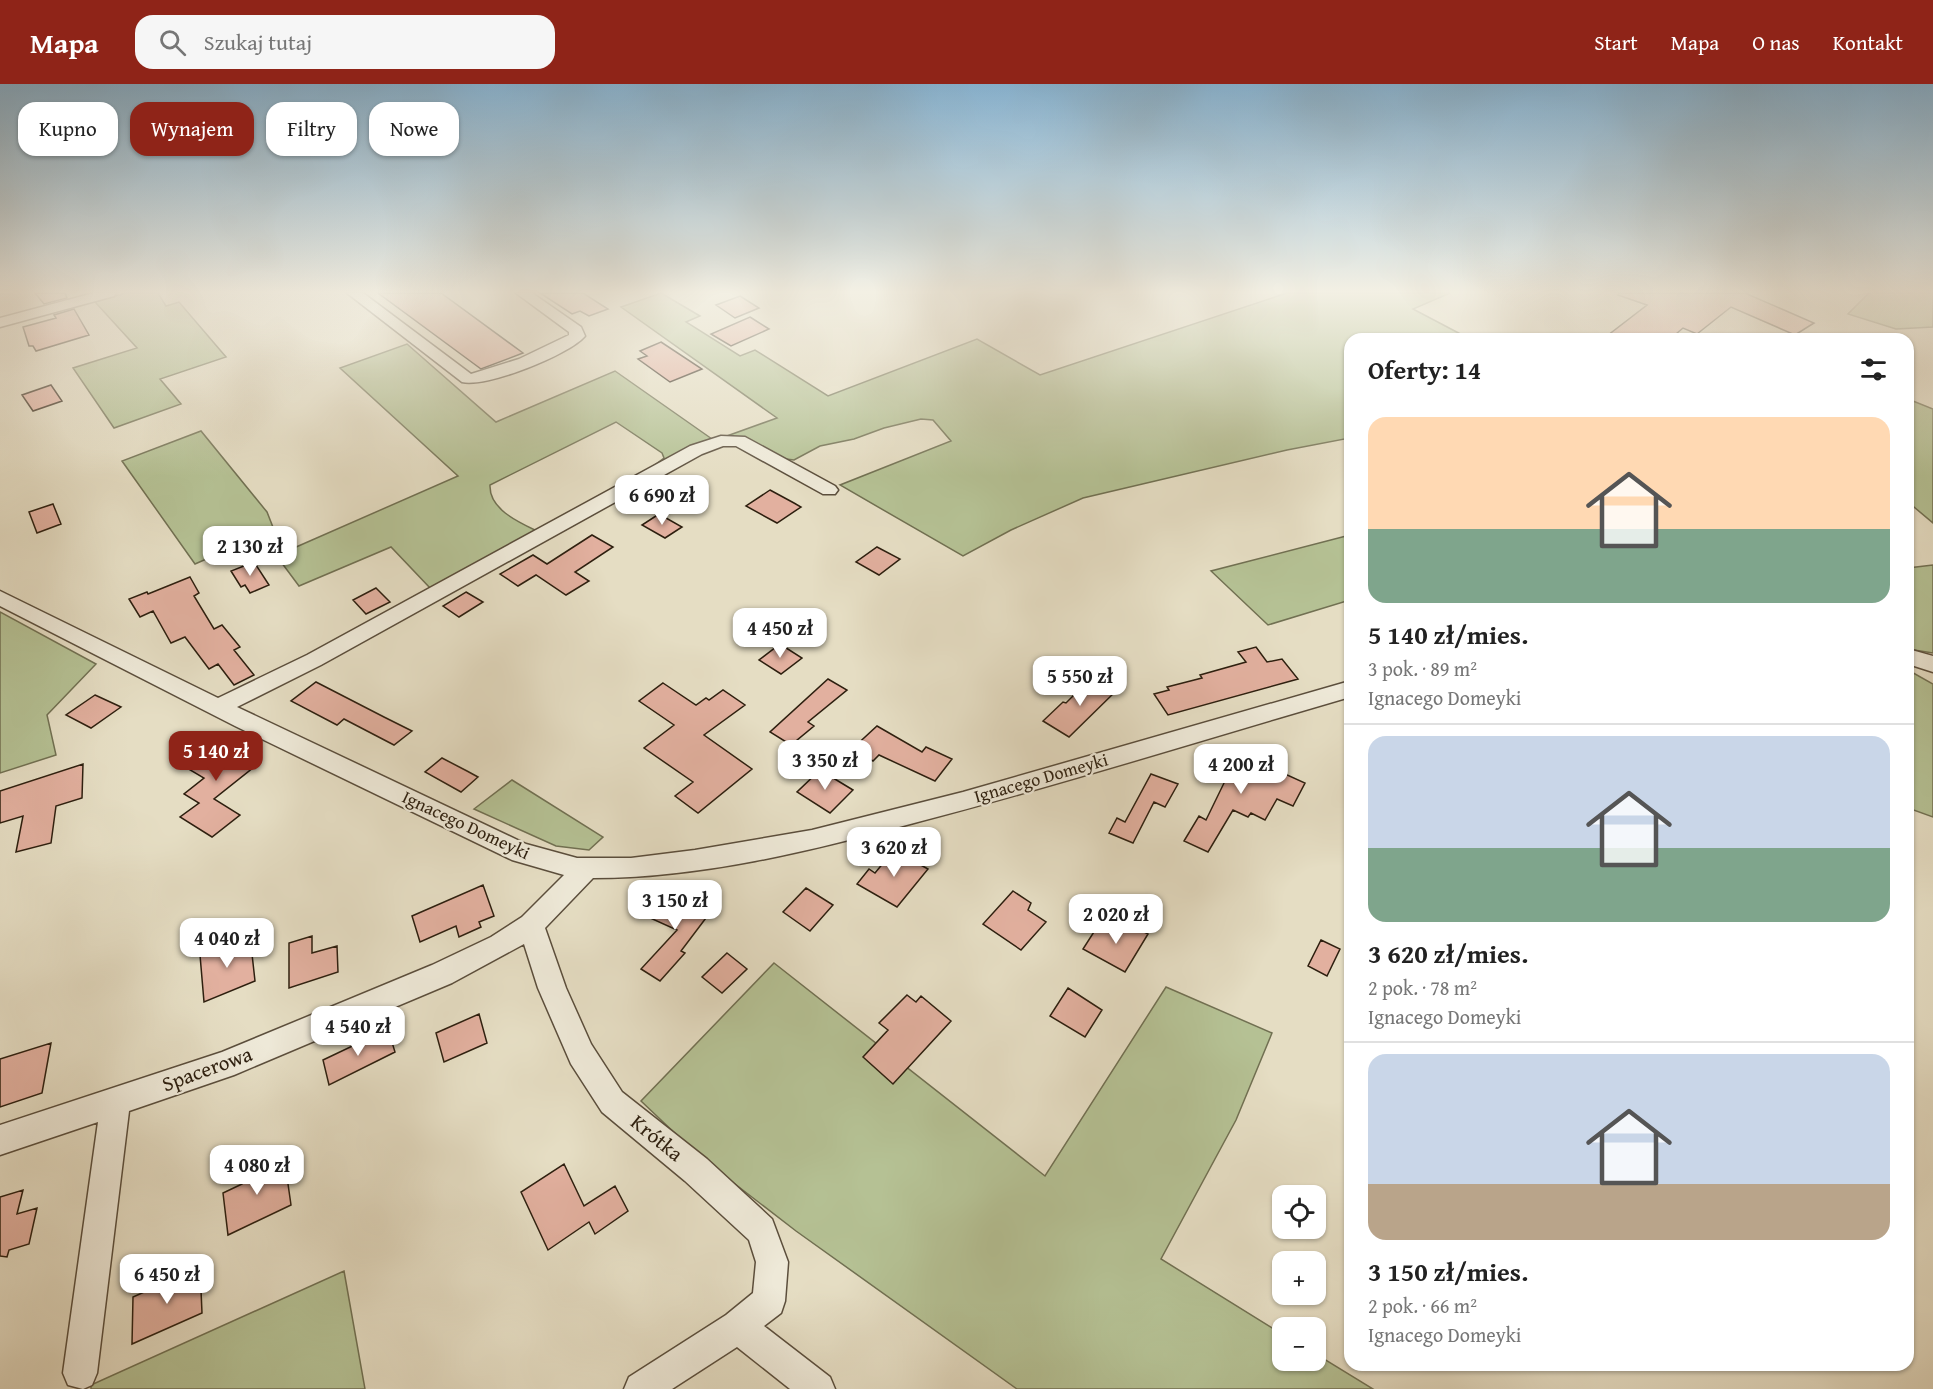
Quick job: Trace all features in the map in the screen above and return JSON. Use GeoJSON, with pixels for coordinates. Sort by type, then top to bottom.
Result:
{"type":"FeatureCollection","features":[{"type":"Feature","properties":{"kind":"street"},"geometry":{"type":"LineString","coordinates":[[435,354],[468,379],[474,380],[487,378],[545,354]]}},
{"type":"Feature","properties":{"kind":"street"},"geometry":{"type":"LineString","coordinates":[[218,707],[324,654],[696,450],[721,441],[739,441],[829,490]]}},
{"type":"Feature","properties":{"kind":"street","name":"Ignacego Domeyki"},"geometry":{"type":"LineString","coordinates":[[0,598],[218,707],[521,853],[586,869],[631,868],[674,863],[812,840],[963,801],[1344,691]]}},
{"type":"Feature","properties":{"kind":"street"},"geometry":{"type":"LineString","coordinates":[[1914,658],[1933,664]]}},
{"type":"Feature","properties":{"kind":"street","name":"Spacerowa"},"geometry":{"type":"LineString","coordinates":[[0,1140],[224,1065],[442,974],[500,945],[531,926],[586,869]]}},
{"type":"Feature","properties":{"kind":"street","name":"Krótka"},"geometry":{"type":"LineString","coordinates":[[531,926],[552,988],[580,1054],[612,1102],[696,1170],[760,1230],[772,1262],[770,1301],[738,1327],[641,1389]]}},
{"type":"Feature","properties":{"kind":"street"},"geometry":{"type":"LineString","coordinates":[[80,1373],[115,1102]]}},
{"type":"Feature","properties":{"kind":"street"},"geometry":{"type":"LineString","coordinates":[[738,1327],[818,1389]]}},
{"type":"Feature","properties":{"kind":"green space"},"geometry":{"type":"Polygon","coordinates":[[[118,354],[223,354],[226,357],[160,379],[181,404],[114,428],[73,368],[118,354]]]}},
{"type":"Feature","properties":{"kind":"green space"},"geometry":{"type":"Polygon","coordinates":[[[379,354],[418,354],[496,422],[615,371],[712,439],[652,467],[664,458],[662,453],[616,422],[490,485],[494,501],[499,508],[537,531],[432,590],[391,547],[299,586],[261,535],[195,564],[122,461],[201,431],[267,512],[278,540],[287,551],[458,476],[340,368],[379,354]]]}},
{"type":"Feature","properties":{"kind":"green space"},"geometry":{"type":"Polygon","coordinates":[[[687,354],[737,354],[740,356],[761,354],[828,396],[938,354],[1003,354],[1040,375],[1104,354],[1344,354],[1344,439],[1287,450],[1083,498],[1011,530],[963,556],[840,485],[951,441],[933,420],[921,419],[884,428],[854,439],[820,446],[794,460],[786,459],[742,438],[724,437],[777,418],[687,354]]]}},
{"type":"Feature","properties":{"kind":"green space"},"geometry":{"type":"Polygon","coordinates":[[[1914,401],[1933,409],[1933,523],[1914,507],[1914,401]]]}},
{"type":"Feature","properties":{"kind":"green space"},"geometry":{"type":"Polygon","coordinates":[[[1344,537],[1344,602],[1268,625],[1211,571],[1344,537]]]}},
{"type":"Feature","properties":{"kind":"green space"},"geometry":{"type":"Polygon","coordinates":[[[1933,565],[1933,653],[1914,650],[1914,567],[1933,565]]]}},
{"type":"Feature","properties":{"kind":"green space"},"geometry":{"type":"Polygon","coordinates":[[[0,612],[96,664],[47,715],[56,755],[0,773],[0,612]]]}},
{"type":"Feature","properties":{"kind":"green space"},"geometry":{"type":"Polygon","coordinates":[[[1914,673],[1933,684],[1933,817],[1914,810],[1914,673]]]}},
{"type":"Feature","properties":{"kind":"green space"},"geometry":{"type":"Polygon","coordinates":[[[512,780],[603,837],[589,850],[556,846],[474,809],[512,780]]]}},
{"type":"Feature","properties":{"kind":"green space"},"geometry":{"type":"Polygon","coordinates":[[[774,963],[1045,1176],[1166,987],[1272,1033],[1236,1120],[1161,1259],[1272,1328],[1272,1371],[1326,1371],[1326,1360],[1373,1389],[1017,1389],[796,1231],[700,1157],[641,1101],[774,963]]]}},
{"type":"Feature","properties":{"kind":"green space"},"geometry":{"type":"Polygon","coordinates":[[[344,1271],[365,1389],[91,1389],[91,1385],[344,1271]]]}},
{"type":"Feature","properties":{"kind":"building"},"geometry":{"type":"Polygon","coordinates":[[[461,354],[521,354],[481,369],[461,354]]]}},
{"type":"Feature","properties":{"kind":"building"},"geometry":{"type":"Polygon","coordinates":[[[644,354],[679,354],[702,369],[670,382],[638,359],[647,356],[644,354]]]}},
{"type":"Feature","properties":{"kind":"building"},"geometry":{"type":"Polygon","coordinates":[[[51,385],[62,401],[33,411],[22,395],[51,385]]]}},
{"type":"Feature","properties":{"kind":"building"},"geometry":{"type":"Polygon","coordinates":[[[770,490],[801,507],[777,523],[746,506],[770,490]]]}},
{"type":"Feature","properties":{"kind":"building"},"geometry":{"type":"Polygon","coordinates":[[[661,492],[678,502],[659,514],[642,504],[661,492]]]}},
{"type":"Feature","properties":{"kind":"building"},"geometry":{"type":"Polygon","coordinates":[[[53,504],[61,524],[37,533],[29,512],[53,504]]]}},
{"type":"Feature","properties":{"kind":"building"},"geometry":{"type":"Polygon","coordinates":[[[659,514],[682,527],[665,538],[642,525],[659,514]]]}},
{"type":"Feature","properties":{"kind":"building"},"geometry":{"type":"Polygon","coordinates":[[[592,535],[613,547],[575,572],[589,581],[566,595],[536,575],[518,586],[500,574],[533,555],[547,564],[592,535]]]}},
{"type":"Feature","properties":{"kind":"building"},"geometry":{"type":"Polygon","coordinates":[[[877,547],[900,559],[879,575],[856,562],[877,547]]]}},
{"type":"Feature","properties":{"kind":"building"},"geometry":{"type":"Polygon","coordinates":[[[254,562],[269,585],[250,593],[245,585],[241,587],[231,571],[254,562]]]}},
{"type":"Feature","properties":{"kind":"building"},"geometry":{"type":"Polygon","coordinates":[[[190,577],[199,593],[194,596],[214,629],[222,625],[240,647],[234,650],[254,675],[234,685],[218,664],[209,669],[185,637],[171,643],[153,611],[140,617],[129,599],[190,577]]]}},
{"type":"Feature","properties":{"kind":"building"},"geometry":{"type":"Polygon","coordinates":[[[376,588],[390,602],[366,614],[353,600],[376,588]]]}},
{"type":"Feature","properties":{"kind":"building"},"geometry":{"type":"Polygon","coordinates":[[[466,592],[483,602],[459,617],[443,606],[466,592]]]}},
{"type":"Feature","properties":{"kind":"building"},"geometry":{"type":"Polygon","coordinates":[[[780,644],[802,658],[781,674],[759,660],[780,644]]]}},
{"type":"Feature","properties":{"kind":"building"},"geometry":{"type":"Polygon","coordinates":[[[1256,647],[1267,662],[1282,659],[1298,679],[1168,715],[1154,694],[1169,690],[1167,687],[1202,678],[1200,675],[1246,662],[1238,652],[1256,647]]]}},
{"type":"Feature","properties":{"kind":"building"},"geometry":{"type":"Polygon","coordinates":[[[1092,677],[1117,690],[1069,737],[1043,721],[1063,702],[1066,703],[1092,677]]]}},
{"type":"Feature","properties":{"kind":"building"},"geometry":{"type":"Polygon","coordinates":[[[828,679],[847,690],[808,722],[814,726],[791,745],[770,732],[828,679]]]}},
{"type":"Feature","properties":{"kind":"building"},"geometry":{"type":"Polygon","coordinates":[[[316,682],[412,731],[394,745],[344,719],[337,725],[291,701],[316,682]]]}},
{"type":"Feature","properties":{"kind":"building"},"geometry":{"type":"Polygon","coordinates":[[[663,683],[696,705],[706,698],[709,700],[723,690],[745,705],[704,735],[752,769],[698,813],[675,796],[693,782],[644,748],[674,725],[639,701],[663,683]]]}},
{"type":"Feature","properties":{"kind":"building"},"geometry":{"type":"Polygon","coordinates":[[[95,695],[121,707],[91,728],[66,715],[95,695]]]}},
{"type":"Feature","properties":{"kind":"building"},"geometry":{"type":"Polygon","coordinates":[[[877,726],[922,752],[926,747],[952,759],[935,781],[879,755],[873,761],[852,749],[877,726]]]}},
{"type":"Feature","properties":{"kind":"building"},"geometry":{"type":"Polygon","coordinates":[[[231,736],[261,752],[247,763],[254,767],[214,799],[240,815],[212,837],[180,817],[199,803],[184,794],[204,778],[180,764],[215,738],[223,743],[231,736]]]}},
{"type":"Feature","properties":{"kind":"building"},"geometry":{"type":"Polygon","coordinates":[[[1213,750],[1272,772],[1274,769],[1305,783],[1293,806],[1277,799],[1265,820],[1251,813],[1248,817],[1233,810],[1208,852],[1184,841],[1199,816],[1206,820],[1225,781],[1202,772],[1213,750]]]}},
{"type":"Feature","properties":{"kind":"building"},"geometry":{"type":"Polygon","coordinates":[[[442,758],[478,777],[461,792],[425,772],[442,758]]]}},
{"type":"Feature","properties":{"kind":"building"},"geometry":{"type":"Polygon","coordinates":[[[83,764],[82,798],[56,806],[51,843],[16,852],[23,816],[0,823],[0,791],[83,764]]]}},
{"type":"Feature","properties":{"kind":"building"},"geometry":{"type":"Polygon","coordinates":[[[820,770],[853,790],[830,813],[797,792],[820,770]]]}},
{"type":"Feature","properties":{"kind":"building"},"geometry":{"type":"Polygon","coordinates":[[[1151,774],[1178,784],[1165,807],[1154,802],[1133,843],[1109,833],[1117,818],[1125,822],[1151,774]]]}},
{"type":"Feature","properties":{"kind":"building"},"geometry":{"type":"Polygon","coordinates":[[[894,850],[928,869],[897,907],[857,884],[869,869],[875,873],[894,850]]]}},
{"type":"Feature","properties":{"kind":"building"},"geometry":{"type":"Polygon","coordinates":[[[483,885],[494,916],[479,922],[481,927],[459,937],[456,926],[420,942],[412,916],[483,885]]]}},
{"type":"Feature","properties":{"kind":"building"},"geometry":{"type":"Polygon","coordinates":[[[806,888],[833,905],[810,931],[783,912],[806,888]]]}},
{"type":"Feature","properties":{"kind":"building"},"geometry":{"type":"Polygon","coordinates":[[[669,890],[712,910],[681,951],[685,953],[660,981],[641,969],[677,930],[648,917],[669,890]]]}},
{"type":"Feature","properties":{"kind":"building"},"geometry":{"type":"Polygon","coordinates":[[[1013,891],[1031,903],[1028,910],[1046,922],[1021,950],[983,924],[1013,891]]]}},
{"type":"Feature","properties":{"kind":"building"},"geometry":{"type":"Polygon","coordinates":[[[1125,922],[1148,934],[1125,972],[1083,949],[1099,924],[1118,933],[1125,922]]]}},
{"type":"Feature","properties":{"kind":"building"},"geometry":{"type":"Polygon","coordinates":[[[250,936],[255,981],[204,1002],[200,955],[250,936]]]}},
{"type":"Feature","properties":{"kind":"building"},"geometry":{"type":"Polygon","coordinates":[[[312,936],[312,953],[337,946],[338,972],[289,988],[289,943],[312,936]]]}},
{"type":"Feature","properties":{"kind":"building"},"geometry":{"type":"Polygon","coordinates":[[[1321,940],[1340,949],[1327,976],[1308,966],[1321,940]]]}},
{"type":"Feature","properties":{"kind":"building"},"geometry":{"type":"Polygon","coordinates":[[[727,953],[747,969],[722,993],[702,977],[727,953]]]}},
{"type":"Feature","properties":{"kind":"building"},"geometry":{"type":"Polygon","coordinates":[[[1068,988],[1102,1010],[1085,1037],[1050,1016],[1068,988]]]}},
{"type":"Feature","properties":{"kind":"building"},"geometry":{"type":"Polygon","coordinates":[[[907,995],[916,1002],[921,996],[951,1021],[893,1084],[863,1057],[888,1030],[879,1023],[907,995]]]}},
{"type":"Feature","properties":{"kind":"building"},"geometry":{"type":"Polygon","coordinates":[[[479,1014],[487,1043],[444,1062],[436,1033],[479,1014]]]}},
{"type":"Feature","properties":{"kind":"building"},"geometry":{"type":"Polygon","coordinates":[[[388,1029],[395,1052],[329,1085],[323,1060],[388,1029]]]}},
{"type":"Feature","properties":{"kind":"building"},"geometry":{"type":"Polygon","coordinates":[[[51,1043],[42,1093],[0,1107],[0,1059],[51,1043]]]}},
{"type":"Feature","properties":{"kind":"building"},"geometry":{"type":"Polygon","coordinates":[[[284,1156],[291,1205],[228,1235],[223,1193],[242,1184],[241,1176],[284,1156]]]}},
{"type":"Feature","properties":{"kind":"building"},"geometry":{"type":"Polygon","coordinates":[[[564,1164],[584,1206],[615,1186],[628,1211],[595,1234],[589,1222],[548,1250],[521,1192],[564,1164]]]}},
{"type":"Feature","properties":{"kind":"building"},"geometry":{"type":"Polygon","coordinates":[[[23,1190],[17,1214],[37,1208],[29,1244],[9,1250],[7,1257],[0,1256],[0,1197],[23,1190]]]}},
{"type":"Feature","properties":{"kind":"building"},"geometry":{"type":"Polygon","coordinates":[[[200,1267],[202,1313],[132,1344],[133,1297],[200,1267]]]}}]}
